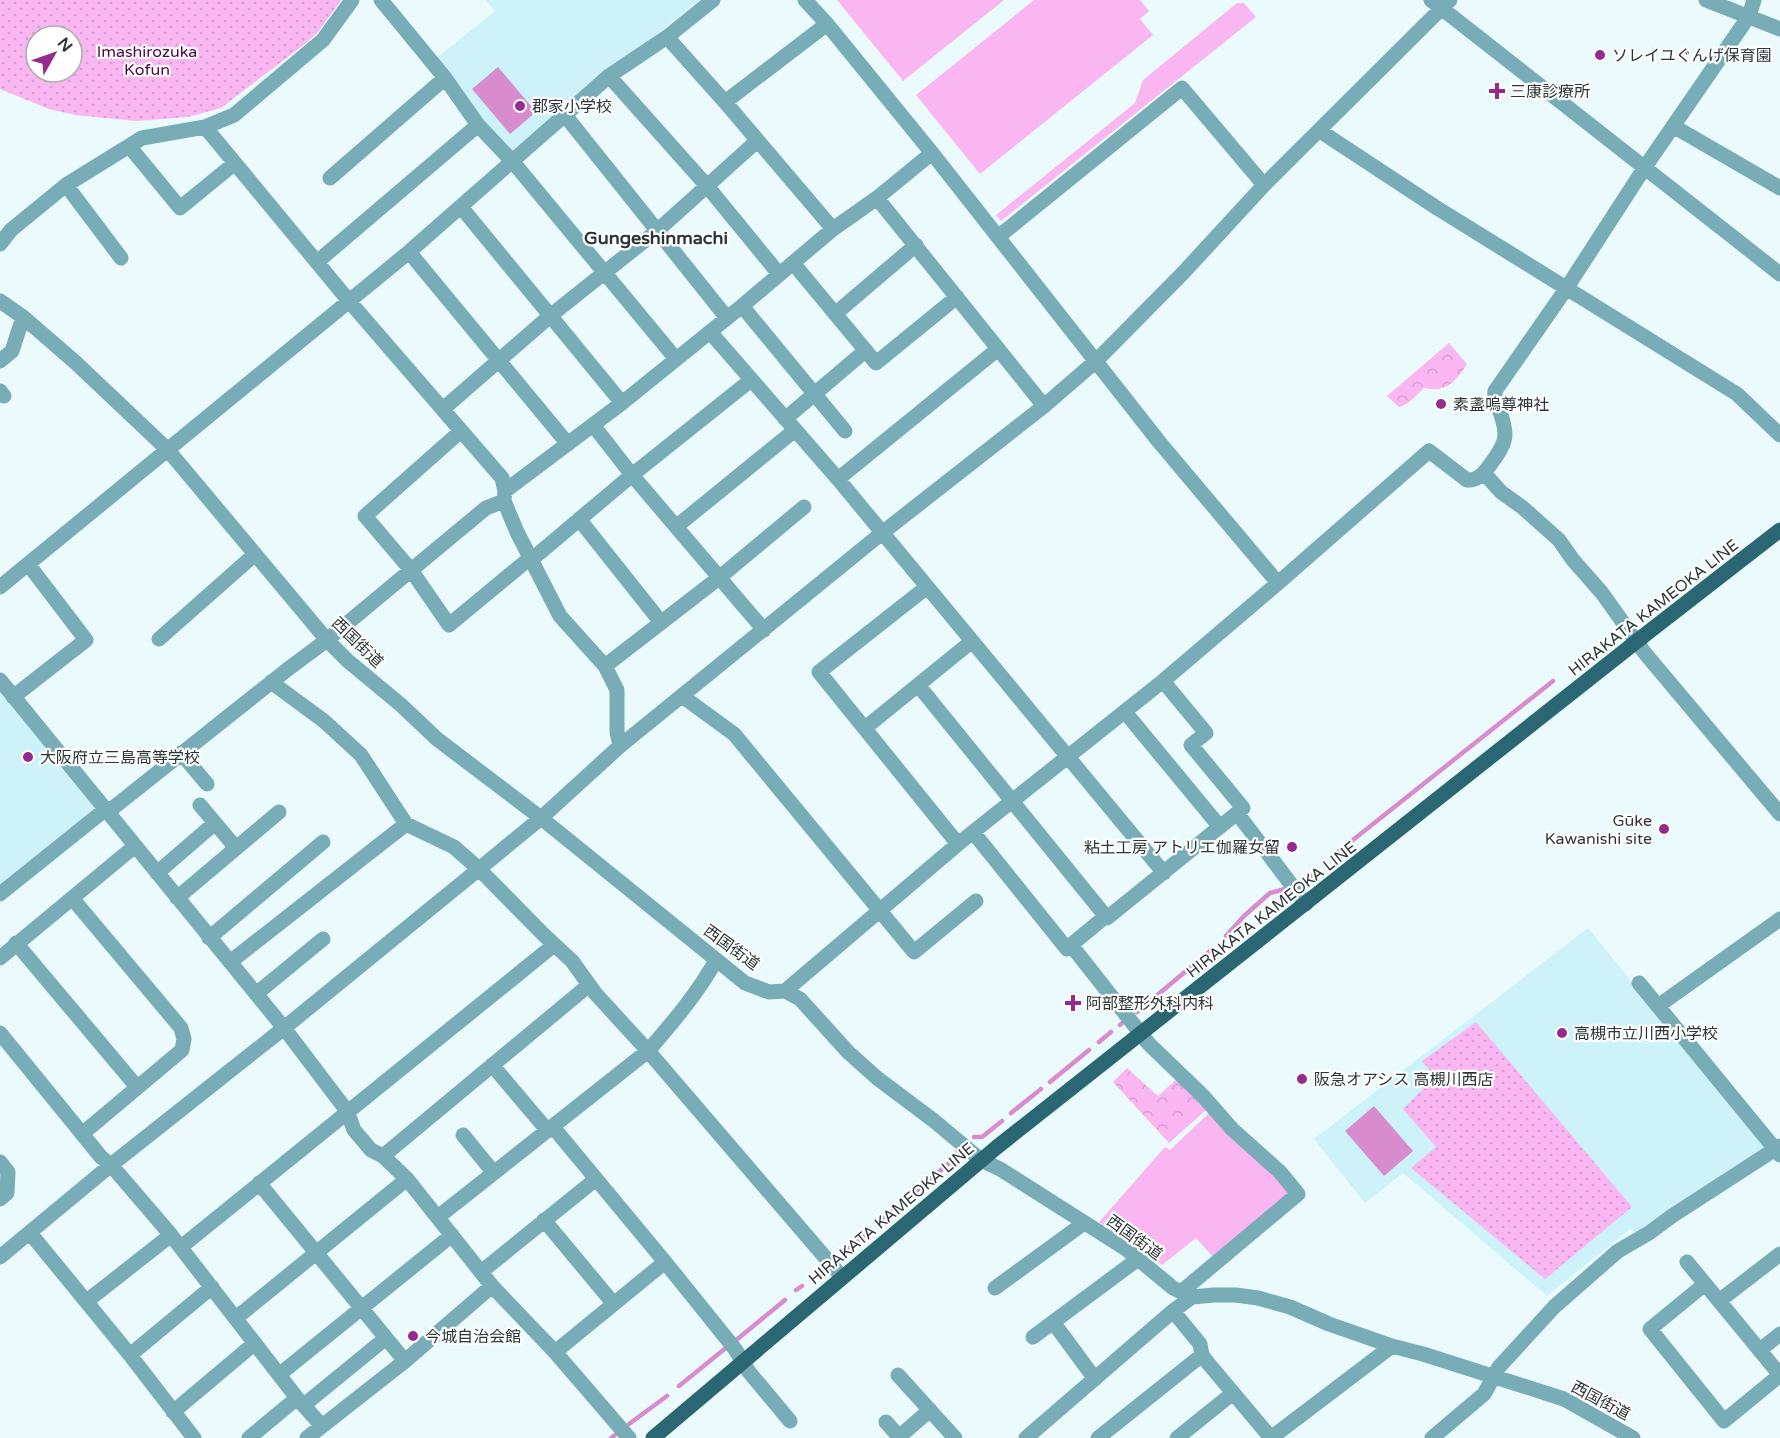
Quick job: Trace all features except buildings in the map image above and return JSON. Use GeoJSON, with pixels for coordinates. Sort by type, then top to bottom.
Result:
{"type":"FeatureCollection","features":[{"type":"Feature","properties":{"kind":"main road","name":"HIRAKATA KAMEOKA LINE"},"geometry":{"type":"LineString","coordinates":[[653,1438],[981,1160],[1780,530]]}},
{"type":"Feature","properties":{"kind":"street"},"geometry":{"type":"LineString","coordinates":[[0,244],[11,230],[66,185],[142,138],[205,127],[234,115],[323,40],[352,0]]}},
{"type":"Feature","properties":{"kind":"street"},"geometry":{"type":"LineString","coordinates":[[381,0],[445,78],[478,125],[513,162],[676,359]]}},
{"type":"Feature","properties":{"kind":"street"},"geometry":{"type":"LineString","coordinates":[[0,587],[409,252],[609,76],[667,37],[713,0]]}},
{"type":"Feature","properties":{"kind":"street"},"geometry":{"type":"LineString","coordinates":[[805,0],[932,153],[1160,443],[1278,583]]}},
{"type":"Feature","properties":{"kind":"street"},"geometry":{"type":"LineString","coordinates":[[1706,0],[1780,29]]}},
{"type":"Feature","properties":{"kind":"street"},"geometry":{"type":"LineString","coordinates":[[785,991],[958,844],[1163,681],[1429,451],[1467,480],[1475,480],[1484,473],[1501,451],[1506,439],[1505,426],[1496,404],[1495,391],[1749,16],[1754,0]]}},
{"type":"Feature","properties":{"kind":"street"},"geometry":{"type":"LineString","coordinates":[[0,1257],[541,818],[620,746],[882,533],[1044,406],[1096,361],[1183,273],[1264,185],[1320,131],[1444,2],[1780,274]]}},
{"type":"Feature","properties":{"kind":"street"},"geometry":{"type":"LineString","coordinates":[[725,102],[826,24]]}},
{"type":"Feature","properties":{"kind":"street"},"geometry":{"type":"LineString","coordinates":[[667,37],[833,229]]}},
{"type":"Feature","properties":{"kind":"street"},"geometry":{"type":"LineString","coordinates":[[609,76],[707,186],[779,274]]}},
{"type":"Feature","properties":{"kind":"street"},"geometry":{"type":"LineString","coordinates":[[330,178],[445,78]]}},
{"type":"Feature","properties":{"kind":"street"},"geometry":{"type":"LineString","coordinates":[[998,237],[1182,88],[1264,185]]}},
{"type":"Feature","properties":{"kind":"street"},"geometry":{"type":"LineString","coordinates":[[564,114],[727,318]]}},
{"type":"Feature","properties":{"kind":"street"},"geometry":{"type":"LineString","coordinates":[[316,262],[478,125]]}},
{"type":"Feature","properties":{"kind":"street"},"geometry":{"type":"LineString","coordinates":[[1673,126],[1780,188]]}},
{"type":"Feature","properties":{"kind":"street"},"geometry":{"type":"LineString","coordinates":[[205,127],[316,262],[502,478],[505,496],[517,532],[560,616],[605,666],[617,690],[617,732],[620,746]]}},
{"type":"Feature","properties":{"kind":"street"},"geometry":{"type":"LineString","coordinates":[[1320,131],[1437,208],[1737,394],[1780,435]]}},
{"type":"Feature","properties":{"kind":"street"},"geometry":{"type":"LineString","coordinates":[[443,410],[550,316],[658,230],[758,141]]}},
{"type":"Feature","properties":{"kind":"street"},"geometry":{"type":"LineString","coordinates":[[129,146],[180,208],[235,163]]}},
{"type":"Feature","properties":{"kind":"street"},"geometry":{"type":"LineString","coordinates":[[0,894],[106,809],[113,808],[327,640],[486,508],[505,496],[622,403],[833,229],[877,198],[932,153]]}},
{"type":"Feature","properties":{"kind":"street"},"geometry":{"type":"LineString","coordinates":[[66,185],[121,258]]}},
{"type":"Feature","properties":{"kind":"street"},"geometry":{"type":"LineString","coordinates":[[877,198],[1044,406]]}},
{"type":"Feature","properties":{"kind":"street"},"geometry":{"type":"LineString","coordinates":[[461,207],[622,403]]}},
{"type":"Feature","properties":{"kind":"street"},"geometry":{"type":"LineString","coordinates":[[835,314],[916,245]]}},
{"type":"Feature","properties":{"kind":"street"},"geometry":{"type":"LineString","coordinates":[[409,252],[568,444]]}},
{"type":"Feature","properties":{"kind":"street"},"geometry":{"type":"LineString","coordinates":[[793,263],[876,363],[957,297]]}},
{"type":"Feature","properties":{"kind":"street","name":"西国街道"},"geometry":{"type":"LineString","coordinates":[[0,301],[23,316],[75,362],[167,449],[327,640],[437,739],[541,818],[745,983],[769,992],[785,991],[800,999],[848,1052],[877,1078],[981,1160],[1000,1169],[1126,1249],[1173,1288],[1186,1295],[1236,1295],[1290,1307],[1329,1324],[1392,1346],[1564,1399],[1609,1432],[1633,1438]]}},
{"type":"Feature","properties":{"kind":"street"},"geometry":{"type":"LineString","coordinates":[[742,306],[845,431]]}},
{"type":"Feature","properties":{"kind":"street"},"geometry":{"type":"LineString","coordinates":[[0,361],[12,351],[23,316]]}},
{"type":"Feature","properties":{"kind":"street"},"geometry":{"type":"LineString","coordinates":[[710,332],[838,479],[1164,873]]}},
{"type":"Feature","properties":{"kind":"street"},"geometry":{"type":"LineString","coordinates":[[838,479],[998,349]]}},
{"type":"Feature","properties":{"kind":"street"},"geometry":{"type":"LineString","coordinates":[[677,526],[790,424],[816,394],[866,351]]}},
{"type":"Feature","properties":{"kind":"street"},"geometry":{"type":"LineString","coordinates":[[461,431],[365,516],[411,570],[449,626],[751,380]]}},
{"type":"Feature","properties":{"kind":"street"},"geometry":{"type":"LineString","coordinates":[[593,425],[632,475],[764,630]]}},
{"type":"Feature","properties":{"kind":"street"},"geometry":{"type":"LineString","coordinates":[[1484,473],[1501,492],[1522,507],[1559,540],[1602,593],[1637,642],[1780,813]]}},
{"type":"Feature","properties":{"kind":"street"},"geometry":{"type":"LineString","coordinates":[[605,666],[660,621],[720,577],[804,507]]}},
{"type":"Feature","properties":{"kind":"street"},"geometry":{"type":"LineString","coordinates":[[579,519],[660,621]]}},
{"type":"Feature","properties":{"kind":"street"},"geometry":{"type":"LineString","coordinates":[[159,639],[255,554]]}},
{"type":"Feature","properties":{"kind":"street"},"geometry":{"type":"LineString","coordinates":[[13,696],[86,640],[28,564]]}},
{"type":"Feature","properties":{"kind":"street"},"geometry":{"type":"LineString","coordinates":[[927,587],[819,672],[958,844]]}},
{"type":"Feature","properties":{"kind":"street"},"geometry":{"type":"LineString","coordinates":[[865,728],[972,642]]}},
{"type":"Feature","properties":{"kind":"street"},"geometry":{"type":"LineString","coordinates":[[0,680],[284,1028],[347,1111],[354,1130],[371,1150],[383,1156],[407,1179],[492,1286],[555,1352],[629,1438]]}},
{"type":"Feature","properties":{"kind":"street"},"geometry":{"type":"LineString","coordinates":[[973,832],[1067,948],[1164,873],[1243,808],[1191,744],[1206,733],[1163,681]]}},
{"type":"Feature","properties":{"kind":"street"},"geometry":{"type":"LineString","coordinates":[[271,682],[324,721],[361,755],[406,824],[454,848],[479,869],[572,961],[589,985],[842,1277]]}},
{"type":"Feature","properties":{"kind":"street"},"geometry":{"type":"LineString","coordinates":[[918,685],[1106,916]]}},
{"type":"Feature","properties":{"kind":"street"},"geometry":{"type":"LineString","coordinates":[[682,696],[734,734],[915,952],[976,901]]}},
{"type":"Feature","properties":{"kind":"street"},"geometry":{"type":"LineString","coordinates":[[1125,712],[1220,827]]}},
{"type":"Feature","properties":{"kind":"street"},"geometry":{"type":"LineString","coordinates":[[181,753],[207,784]]}},
{"type":"Feature","properties":{"kind":"street"},"geometry":{"type":"LineString","coordinates":[[200,805],[236,848]]}},
{"type":"Feature","properties":{"kind":"street"},"geometry":{"type":"LineString","coordinates":[[177,897],[279,812]]}},
{"type":"Feature","properties":{"kind":"street"},"geometry":{"type":"LineString","coordinates":[[1237,813],[1306,904]]}},
{"type":"Feature","properties":{"kind":"street"},"geometry":{"type":"LineString","coordinates":[[157,873],[215,823]]}},
{"type":"Feature","properties":{"kind":"street"},"geometry":{"type":"LineString","coordinates":[[230,962],[406,824]]}},
{"type":"Feature","properties":{"kind":"street"},"geometry":{"type":"LineString","coordinates":[[209,938],[323,842]]}},
{"type":"Feature","properties":{"kind":"street"},"geometry":{"type":"LineString","coordinates":[[0,958],[135,846]]}},
{"type":"Feature","properties":{"kind":"street"},"geometry":{"type":"LineString","coordinates":[[72,898],[181,1028],[184,1045],[182,1050],[82,1134]]}},
{"type":"Feature","properties":{"kind":"street"},"geometry":{"type":"LineString","coordinates":[[1658,1006],[1780,919]]}},
{"type":"Feature","properties":{"kind":"street"},"geometry":{"type":"LineString","coordinates":[[256,994],[323,939]]}},
{"type":"Feature","properties":{"kind":"street"},"geometry":{"type":"LineString","coordinates":[[16,943],[137,1088]]}},
{"type":"Feature","properties":{"kind":"street"},"geometry":{"type":"LineString","coordinates":[[87,1301],[259,1184],[554,945]]}},
{"type":"Feature","properties":{"kind":"street"},"geometry":{"type":"LineString","coordinates":[[1026,1438],[1173,1311],[1186,1295],[1298,1194],[1280,1172],[1232,1129],[1203,1096],[1149,1044],[1071,945]]}},
{"type":"Feature","properties":{"kind":"street"},"geometry":{"type":"LineString","coordinates":[[438,1217],[648,1051],[706,979],[716,960]]}},
{"type":"Feature","properties":{"kind":"street"},"geometry":{"type":"LineString","coordinates":[[1432,1438],[1484,1394],[1499,1367],[1554,1307],[1618,1251],[1779,1150],[1639,984]]}},
{"type":"Feature","properties":{"kind":"street"},"geometry":{"type":"LineString","coordinates":[[383,1156],[589,985]]}},
{"type":"Feature","properties":{"kind":"street"},"geometry":{"type":"LineString","coordinates":[[0,1033],[101,1157],[111,1165],[176,1241],[322,1426]]}},
{"type":"Feature","properties":{"kind":"street"},"geometry":{"type":"LineString","coordinates":[[492,1065],[596,1179],[735,1349],[749,1372],[790,1421]]}},
{"type":"Feature","properties":{"kind":"street"},"geometry":{"type":"LineString","coordinates":[[463,1135],[494,1173]]}},
{"type":"Feature","properties":{"kind":"street"},"geometry":{"type":"LineString","coordinates":[[0,1162],[8,1172],[7,1193],[0,1199]]}},
{"type":"Feature","properties":{"kind":"street"},"geometry":{"type":"LineString","coordinates":[[236,1318],[407,1179]]}},
{"type":"Feature","properties":{"kind":"street"},"geometry":{"type":"LineString","coordinates":[[481,1272],[596,1179]]}},
{"type":"Feature","properties":{"kind":"street"},"geometry":{"type":"LineString","coordinates":[[259,1184],[405,1361]]}},
{"type":"Feature","properties":{"kind":"street"},"geometry":{"type":"LineString","coordinates":[[544,1220],[613,1303]]}},
{"type":"Feature","properties":{"kind":"street"},"geometry":{"type":"LineString","coordinates":[[995,1288],[1084,1223]]}},
{"type":"Feature","properties":{"kind":"street"},"geometry":{"type":"LineString","coordinates":[[30,1233],[130,1354],[194,1438]]}},
{"type":"Feature","properties":{"kind":"street"},"geometry":{"type":"LineString","coordinates":[[280,1374],[452,1235]]}},
{"type":"Feature","properties":{"kind":"street"},"geometry":{"type":"LineString","coordinates":[[1719,1301],[1780,1254]]}},
{"type":"Feature","properties":{"kind":"street"},"geometry":{"type":"LineString","coordinates":[[1033,1338],[1138,1259]]}},
{"type":"Feature","properties":{"kind":"street"},"geometry":{"type":"LineString","coordinates":[[555,1352],[665,1262]]}},
{"type":"Feature","properties":{"kind":"street"},"geometry":{"type":"LineString","coordinates":[[1687,1262],[1706,1284],[1780,1375],[1724,1421],[1650,1329],[1706,1284]]}},
{"type":"Feature","properties":{"kind":"street"},"geometry":{"type":"LineString","coordinates":[[307,1438],[405,1361],[492,1286]]}},
{"type":"Feature","properties":{"kind":"street"},"geometry":{"type":"LineString","coordinates":[[130,1354],[212,1287]]}},
{"type":"Feature","properties":{"kind":"street"},"geometry":{"type":"LineString","coordinates":[[1173,1311],[1200,1344],[1202,1355],[1271,1438],[1392,1346]]}},
{"type":"Feature","properties":{"kind":"street"},"geometry":{"type":"LineString","coordinates":[[1053,1322],[1095,1379]]}},
{"type":"Feature","properties":{"kind":"street"},"geometry":{"type":"LineString","coordinates":[[1760,1350],[1780,1334]]}},
{"type":"Feature","properties":{"kind":"street"},"geometry":{"type":"LineString","coordinates":[[249,1438],[386,1338]]}},
{"type":"Feature","properties":{"kind":"street"},"geometry":{"type":"LineString","coordinates":[[173,1412],[255,1343]]}},
{"type":"Feature","properties":{"kind":"street"},"geometry":{"type":"LineString","coordinates":[[1098,1438],[1202,1355]]}},
{"type":"Feature","properties":{"kind":"street"},"geometry":{"type":"LineString","coordinates":[[898,1376],[955,1438]]}},
{"type":"Feature","properties":{"kind":"street"},"geometry":{"type":"LineString","coordinates":[[1177,1438],[1233,1393]]}},
{"type":"Feature","properties":{"kind":"street"},"geometry":{"type":"LineString","coordinates":[[886,1422],[900,1438],[930,1410]]}},
{"type":"Feature","properties":{"kind":"shaded area","name":"郡家小学校"},"geometry":{"type":"Polygon","coordinates":[[[486,0],[699,0],[511,153],[434,60],[495,11],[486,0]]]}},
{"type":"Feature","properties":{"kind":"shaded area"},"geometry":{"type":"Polygon","coordinates":[[[498,67],[536,112],[510,134],[472,89],[498,67]]]}},
{"type":"Feature","properties":{"kind":"shaded area","name":"大阪府立三島高等学校"},"geometry":{"type":"Polygon","coordinates":[[[0,691],[94,803],[94,811],[0,886],[0,691]]]}},
{"type":"Feature","properties":{"kind":"shaded area","name":"高槻市立川西小学校"},"geometry":{"type":"Polygon","coordinates":[[[1588,928],[1766,1147],[1636,1233],[1630,1229],[1547,1296],[1403,1173],[1365,1203],[1314,1139],[1588,928]]]}},
{"type":"Feature","properties":{"kind":"shaded area"},"geometry":{"type":"Polygon","coordinates":[[[1374,1106],[1413,1151],[1384,1176],[1345,1131],[1374,1106]]]}},
{"type":"Feature","properties":{"kind":"green space","name":"Imashirozuka Kofun"},"geometry":{"type":"Polygon","coordinates":[[[0,0],[341,0],[318,32],[306,43],[221,108],[188,117],[136,121],[75,115],[49,109],[0,89],[0,0]]]}},
{"type":"Feature","properties":{"kind":"green space"},"geometry":{"type":"Polygon","coordinates":[[[837,0],[1004,0],[903,81],[837,0]]]}},
{"type":"Feature","properties":{"kind":"green space"},"geometry":{"type":"Polygon","coordinates":[[[1034,0],[1140,0],[1149,11],[1140,19],[1153,35],[980,174],[916,95],[1034,0]]]}},
{"type":"Feature","properties":{"kind":"green space"},"geometry":{"type":"Polygon","coordinates":[[[1237,3],[1244,3],[1256,17],[1001,221],[996,215],[1135,103],[1143,80],[1237,3]]]}},
{"type":"Feature","properties":{"kind":"green space"},"geometry":{"type":"Polygon","coordinates":[[[1449,343],[1467,364],[1455,380],[1439,389],[1424,388],[1409,402],[1399,407],[1387,396],[1449,343]]]}},
{"type":"Feature","properties":{"kind":"green space"},"geometry":{"type":"Polygon","coordinates":[[[1476,1022],[1632,1207],[1545,1279],[1411,1168],[1436,1147],[1403,1109],[1435,1077],[1422,1061],[1476,1022]]]}},
{"type":"Feature","properties":{"kind":"green space"},"geometry":{"type":"Polygon","coordinates":[[[1127,1068],[1158,1096],[1177,1079],[1206,1110],[1169,1143],[1113,1082],[1127,1068]]]}},
{"type":"Feature","properties":{"kind":"green space"},"geometry":{"type":"Polygon","coordinates":[[[1209,1113],[1291,1193],[1214,1258],[1196,1238],[1162,1265],[1099,1222],[1165,1147],[1170,1150],[1209,1113]]]}},
{"type":"Feature","properties":{"kind":"waterway"},"geometry":{"type":"LineString","coordinates":[[1334,855],[1553,681]]}},
{"type":"Feature","properties":{"kind":"waterway"},"geometry":{"type":"LineString","coordinates":[[1299,885],[1312,875]]}},
{"type":"Feature","properties":{"kind":"waterway"},"geometry":{"type":"LineString","coordinates":[[1226,936],[1270,893],[1285,889]]}},
{"type":"Feature","properties":{"kind":"waterway"},"geometry":{"type":"LineString","coordinates":[[1137,1012],[1210,951]]}},
{"type":"Feature","properties":{"kind":"waterway"},"geometry":{"type":"LineString","coordinates":[[1099,1042],[1111,1032]]}},
{"type":"Feature","properties":{"kind":"waterway"},"geometry":{"type":"LineString","coordinates":[[1050,1082],[1089,1050]]}},
{"type":"Feature","properties":{"kind":"waterway"},"geometry":{"type":"LineString","coordinates":[[1011,1113],[1041,1089]]}},
{"type":"Feature","properties":{"kind":"waterway"},"geometry":{"type":"LineString","coordinates":[[974,1137],[982,1137],[1002,1121]]}},
{"type":"Feature","properties":{"kind":"waterway"},"geometry":{"type":"LineString","coordinates":[[883,1219],[954,1159],[958,1151]]}},
{"type":"Feature","properties":{"kind":"waterway"},"geometry":{"type":"LineString","coordinates":[[844,1252],[870,1231]]}},
{"type":"Feature","properties":{"kind":"waterway"},"geometry":{"type":"LineString","coordinates":[[796,1290],[802,1286]]}},
{"type":"Feature","properties":{"kind":"waterway"},"geometry":{"type":"LineString","coordinates":[[735,1341],[785,1300]]}},
{"type":"Feature","properties":{"kind":"waterway"},"geometry":{"type":"LineString","coordinates":[[679,1386],[727,1347]]}},
{"type":"Feature","properties":{"kind":"waterway"},"geometry":{"type":"LineString","coordinates":[[629,1424],[667,1396]]}},
{"type":"Feature","properties":{"kind":"waterway"},"geometry":{"type":"LineString","coordinates":[[611,1438],[615,1435]]}},
{"type":"Feature","properties":{"kind":"place","name":"ソレイユぐんげ保育園"},"geometry":{"type":"Point","coordinates":[1600,55]}},
{"type":"Feature","properties":{"kind":"place","name":"三康診療所"},"geometry":{"type":"Point","coordinates":[1497,91]}},
{"type":"Feature","properties":{"kind":"place","name":"郡家小学校"},"geometry":{"type":"Point","coordinates":[520,106]}},
{"type":"Feature","properties":{"kind":"place","name":"素盞嗚尊神社"},"geometry":{"type":"Point","coordinates":[1441,404]}},
{"type":"Feature","properties":{"kind":"place","name":"大阪府立三島高等学校"},"geometry":{"type":"Point","coordinates":[28,757]}},
{"type":"Feature","properties":{"kind":"place","name":"Gūke Kawanishi site"},"geometry":{"type":"Point","coordinates":[1664,829]}},
{"type":"Feature","properties":{"kind":"place","name":"粘土工房 アトリエ伽羅女留"},"geometry":{"type":"Point","coordinates":[1292,847]}},
{"type":"Feature","properties":{"kind":"place","name":"阿部整形外科内科"},"geometry":{"type":"Point","coordinates":[1073,1003]}},
{"type":"Feature","properties":{"kind":"place","name":"高槻市立川西小学校"},"geometry":{"type":"Point","coordinates":[1562,1033]}},
{"type":"Feature","properties":{"kind":"place","name":"阪急オアシス 高槻川西店"},"geometry":{"type":"Point","coordinates":[1302,1079]}},
{"type":"Feature","properties":{"kind":"place","name":"今城自治会館"},"geometry":{"type":"Point","coordinates":[413,1336]}},
{"type":"Feature","properties":{"kind":"district","name":"Gungeshinmachi"},"geometry":{"type":"Point","coordinates":[656,238]}}]}
